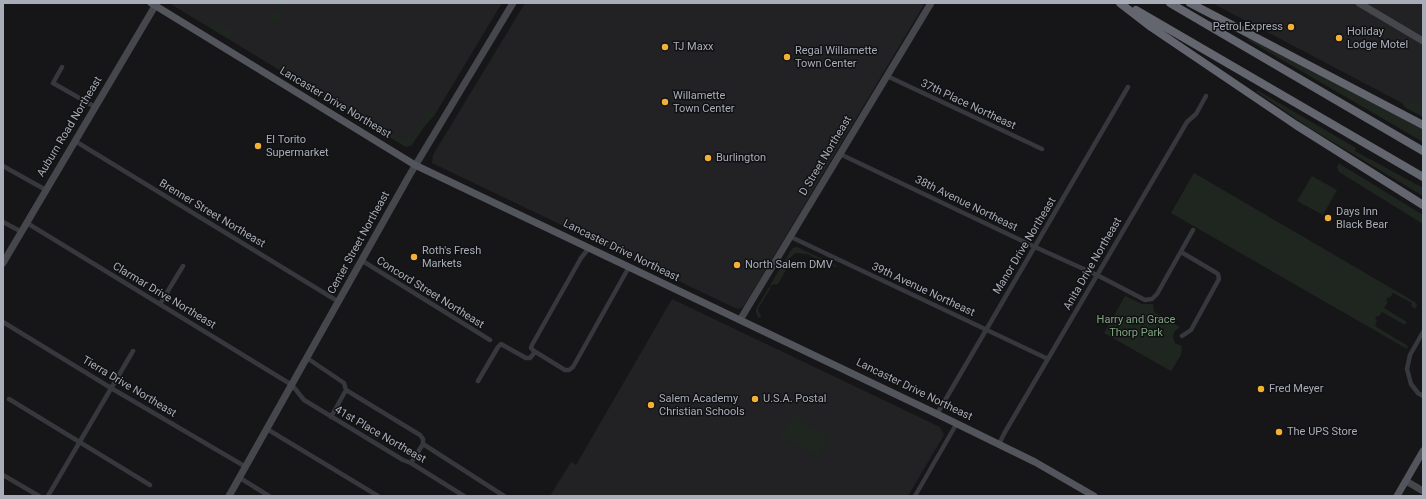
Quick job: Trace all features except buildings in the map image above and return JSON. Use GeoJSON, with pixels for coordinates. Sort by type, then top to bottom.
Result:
{"type":"FeatureCollection","features":[{"type":"Feature","properties":{"kind":"highway"},"geometry":{"type":"LineString","coordinates":[[1122,3],[1423,177]]}},
{"type":"Feature","properties":{"kind":"highway"},"geometry":{"type":"LineString","coordinates":[[1122,3],[1151,27],[1312,136],[1423,205]]}},
{"type":"Feature","properties":{"kind":"highway"},"geometry":{"type":"LineString","coordinates":[[1170,3],[1423,151]]}},
{"type":"Feature","properties":{"kind":"highway"},"geometry":{"type":"LineString","coordinates":[[1190,3],[1423,125]]}},
{"type":"Feature","properties":{"kind":"main road","name":"Lancaster Drive Northeast"},"geometry":{"type":"LineString","coordinates":[[154,4],[416,165],[957,423],[1000,444],[1094,496]]}},
{"type":"Feature","properties":{"kind":"main road"},"geometry":{"type":"LineString","coordinates":[[1397,496],[1423,451]]}},
{"type":"Feature","properties":{"kind":"street","name":"Center Street Northeast"},"geometry":{"type":"LineString","coordinates":[[229,496],[339,302],[361,260],[513,3]]}},
{"type":"Feature","properties":{"kind":"street","name":"D Street Northeast"},"geometry":{"type":"LineString","coordinates":[[740,320],[931,3]]}},
{"type":"Feature","properties":{"kind":"street"},"geometry":{"type":"LineString","coordinates":[[1359,3],[1423,41]]}},
{"type":"Feature","properties":{"kind":"street","name":"Auburn Road Northeast"},"geometry":{"type":"LineString","coordinates":[[4,260],[22,232],[154,4]]}},
{"type":"Feature","properties":{"kind":"street"},"geometry":{"type":"LineString","coordinates":[[62,67],[53,83],[95,107]]}},
{"type":"Feature","properties":{"kind":"street","name":"37th Place Northeast"},"geometry":{"type":"LineString","coordinates":[[887,76],[1042,150]]}},
{"type":"Feature","properties":{"kind":"street","name":"Manor Drive Northeast"},"geometry":{"type":"LineString","coordinates":[[937,414],[1128,87]]}},
{"type":"Feature","properties":{"kind":"street","name":"Anita Drive Northeast"},"geometry":{"type":"LineString","coordinates":[[1000,444],[1005,432],[1187,122],[1196,114],[1206,96]]}},
{"type":"Feature","properties":{"kind":"street","name":"Brenner Street Northeast"},"geometry":{"type":"LineString","coordinates":[[75,141],[339,302]]}},
{"type":"Feature","properties":{"kind":"street","name":"38th Avenue Northeast"},"geometry":{"type":"LineString","coordinates":[[840,154],[1097,275],[1145,300],[1152,299],[1158,294],[1181,252]]}},
{"type":"Feature","properties":{"kind":"street"},"geometry":{"type":"LineString","coordinates":[[3,166],[46,190]]}},
{"type":"Feature","properties":{"kind":"street"},"geometry":{"type":"LineString","coordinates":[[3,222],[22,232]]}},
{"type":"Feature","properties":{"kind":"street","name":"Clarmar Drive Northeast"},"geometry":{"type":"LineString","coordinates":[[27,223],[292,385]]}},
{"type":"Feature","properties":{"kind":"street"},"geometry":{"type":"LineString","coordinates":[[1182,336],[1192,329],[1219,279],[1218,274],[1181,252],[1193,230]]}},
{"type":"Feature","properties":{"kind":"street","name":"39th Avenue Northeast"},"geometry":{"type":"LineString","coordinates":[[790,237],[1048,359]]}},
{"type":"Feature","properties":{"kind":"street"},"geometry":{"type":"LineString","coordinates":[[589,248],[581,258],[531,348],[565,370],[569,370],[573,367],[629,267]]}},
{"type":"Feature","properties":{"kind":"street","name":"Concord Street Northeast"},"geometry":{"type":"LineString","coordinates":[[361,260],[490,340]]}},
{"type":"Feature","properties":{"kind":"street"},"geometry":{"type":"LineString","coordinates":[[160,304],[183,266]]}},
{"type":"Feature","properties":{"kind":"street","name":"Tierra Drive Northeast"},"geometry":{"type":"LineString","coordinates":[[3,322],[111,388],[246,467]]}},
{"type":"Feature","properties":{"kind":"street"},"geometry":{"type":"LineString","coordinates":[[1423,332],[1410,355],[1407,369],[1411,384],[1418,393],[1423,396]]}},
{"type":"Feature","properties":{"kind":"street"},"geometry":{"type":"LineString","coordinates":[[478,381],[501,344],[526,358],[530,358],[535,352]]}},
{"type":"Feature","properties":{"kind":"street"},"geometry":{"type":"LineString","coordinates":[[48,496],[133,351]]}},
{"type":"Feature","properties":{"kind":"street"},"geometry":{"type":"LineString","coordinates":[[307,358],[344,383],[346,390],[420,435],[423,439],[423,444],[411,463]]}},
{"type":"Feature","properties":{"kind":"street","name":"41st Place Northeast"},"geometry":{"type":"LineString","coordinates":[[292,385],[304,400],[464,496]]}},
{"type":"Feature","properties":{"kind":"street"},"geometry":{"type":"LineString","coordinates":[[331,417],[346,390]]}},
{"type":"Feature","properties":{"kind":"street"},"geometry":{"type":"LineString","coordinates":[[9,399],[150,484]]}},
{"type":"Feature","properties":{"kind":"street"},"geometry":{"type":"LineString","coordinates":[[915,496],[957,423]]}},
{"type":"Feature","properties":{"kind":"street"},"geometry":{"type":"LineString","coordinates":[[267,429],[378,496]]}},
{"type":"Feature","properties":{"kind":"street"},"geometry":{"type":"LineString","coordinates":[[423,444],[504,496]]}},
{"type":"Feature","properties":{"kind":"street"},"geometry":{"type":"LineString","coordinates":[[3,475],[39,496]]}},
{"type":"Feature","properties":{"kind":"street"},"geometry":{"type":"LineString","coordinates":[[240,478],[269,496]]}},
{"type":"Feature","properties":{"kind":"street"},"geometry":{"type":"LineString","coordinates":[[1406,481],[1423,491]]}},
{"type":"Feature","properties":{"kind":"shaded area"},"geometry":{"type":"Polygon","coordinates":[[[169,3],[502,3],[434,116],[424,127],[412,145],[406,147],[169,3]]]}},
{"type":"Feature","properties":{"kind":"shaded area","name":"Willamette Town Center"},"geometry":{"type":"Polygon","coordinates":[[[525,3],[925,3],[744,306],[739,309],[432,163],[433,155],[525,3]]]}},
{"type":"Feature","properties":{"kind":"shaded area"},"geometry":{"type":"Polygon","coordinates":[[[1212,3],[1423,3],[1423,114],[1212,3]]]}},
{"type":"Feature","properties":{"kind":"shaded area"},"geometry":{"type":"Polygon","coordinates":[[[672,299],[940,427],[944,435],[908,496],[550,496],[571,462],[576,465],[672,299]]]}},
{"type":"Feature","properties":{"kind":"green space"},"geometry":{"type":"Polygon","coordinates":[[[279,3],[286,3],[281,10],[283,14],[278,24],[271,20],[271,17],[272,14],[277,12],[280,6],[279,3]]]}},
{"type":"Feature","properties":{"kind":"green space"},"geometry":{"type":"Polygon","coordinates":[[[215,21],[234,32],[229,39],[208,26],[215,21]]]}},
{"type":"Feature","properties":{"kind":"green space"},"geometry":{"type":"Polygon","coordinates":[[[1249,38],[1423,129],[1423,142],[1248,40],[1249,38]]]}},
{"type":"Feature","properties":{"kind":"green space"},"geometry":{"type":"Polygon","coordinates":[[[1257,90],[1356,148],[1355,151],[1423,188],[1423,196],[1308,127],[1257,92],[1257,90]]]}},
{"type":"Feature","properties":{"kind":"green space"},"geometry":{"type":"Polygon","coordinates":[[[1421,96],[1423,97],[1423,117],[1403,105],[1405,97],[1417,104],[1421,96]]]}},
{"type":"Feature","properties":{"kind":"green space"},"geometry":{"type":"Polygon","coordinates":[[[341,103],[382,126],[379,131],[340,107],[339,106],[341,103]]]}},
{"type":"Feature","properties":{"kind":"green space"},"geometry":{"type":"Polygon","coordinates":[[[430,109],[434,113],[432,117],[422,128],[411,145],[408,145],[407,147],[380,131],[384,126],[388,125],[386,129],[404,140],[408,135],[412,137],[430,109]]]}},
{"type":"Feature","properties":{"kind":"green space"},"geometry":{"type":"Polygon","coordinates":[[[1339,164],[1423,215],[1423,224],[1339,172],[1337,167],[1339,164]]]}},
{"type":"Feature","properties":{"kind":"green space"},"geometry":{"type":"Polygon","coordinates":[[[1194,173],[1415,302],[1417,305],[1415,309],[1411,306],[1412,303],[1393,293],[1386,301],[1388,302],[1384,308],[1407,322],[1405,325],[1382,312],[1375,319],[1377,320],[1375,326],[1408,346],[1407,349],[1171,213],[1194,173]]]}},
{"type":"Feature","properties":{"kind":"green space"},"geometry":{"type":"Polygon","coordinates":[[[1312,176],[1337,190],[1323,215],[1297,201],[1312,176]]]}},
{"type":"Feature","properties":{"kind":"green space"},"geometry":{"type":"Polygon","coordinates":[[[797,247],[837,266],[835,267],[831,264],[829,265],[807,254],[795,253],[788,260],[790,263],[778,284],[770,286],[770,289],[758,309],[761,318],[758,317],[756,309],[791,250],[797,247]]]}},
{"type":"Feature","properties":{"kind":"green space","name":"Harry and Grace Thorp Park"},"geometry":{"type":"Polygon","coordinates":[[[1125,296],[1142,304],[1153,304],[1154,312],[1180,327],[1174,332],[1173,337],[1175,343],[1182,346],[1181,355],[1171,371],[1104,333],[1125,296]]]}},
{"type":"Feature","properties":{"kind":"green space"},"geometry":{"type":"Polygon","coordinates":[[[794,415],[800,416],[798,419],[829,436],[816,460],[817,456],[786,438],[784,440],[780,438],[794,415]]]}},
{"type":"Feature","properties":{"kind":"place","name":"Petrol Express"},"geometry":{"type":"Point","coordinates":[1291,27]}},
{"type":"Feature","properties":{"kind":"place","name":"Holiday Lodge Motel"},"geometry":{"type":"Point","coordinates":[1339,38]}},
{"type":"Feature","properties":{"kind":"place","name":"TJ Maxx"},"geometry":{"type":"Point","coordinates":[665,47]}},
{"type":"Feature","properties":{"kind":"place","name":"Regal Willamette Town Center"},"geometry":{"type":"Point","coordinates":[787,57]}},
{"type":"Feature","properties":{"kind":"place","name":"Willamette Town Center"},"geometry":{"type":"Point","coordinates":[665,102]}},
{"type":"Feature","properties":{"kind":"place","name":"El Torito Supermarket"},"geometry":{"type":"Point","coordinates":[258,146]}},
{"type":"Feature","properties":{"kind":"place","name":"Burlington"},"geometry":{"type":"Point","coordinates":[708,158]}},
{"type":"Feature","properties":{"kind":"place","name":"Days Inn Black Bear"},"geometry":{"type":"Point","coordinates":[1328,218]}},
{"type":"Feature","properties":{"kind":"place","name":"Roth's Fresh Markets"},"geometry":{"type":"Point","coordinates":[414,257]}},
{"type":"Feature","properties":{"kind":"place","name":"North Salem DMV"},"geometry":{"type":"Point","coordinates":[737,265]}},
{"type":"Feature","properties":{"kind":"place","name":"Fred Meyer"},"geometry":{"type":"Point","coordinates":[1261,389]}},
{"type":"Feature","properties":{"kind":"place","name":"U.S.A. Postal"},"geometry":{"type":"Point","coordinates":[755,399]}},
{"type":"Feature","properties":{"kind":"place","name":"Salem Academy Christian Schools"},"geometry":{"type":"Point","coordinates":[651,405]}},
{"type":"Feature","properties":{"kind":"place","name":"The UPS Store"},"geometry":{"type":"Point","coordinates":[1279,432]}}]}
